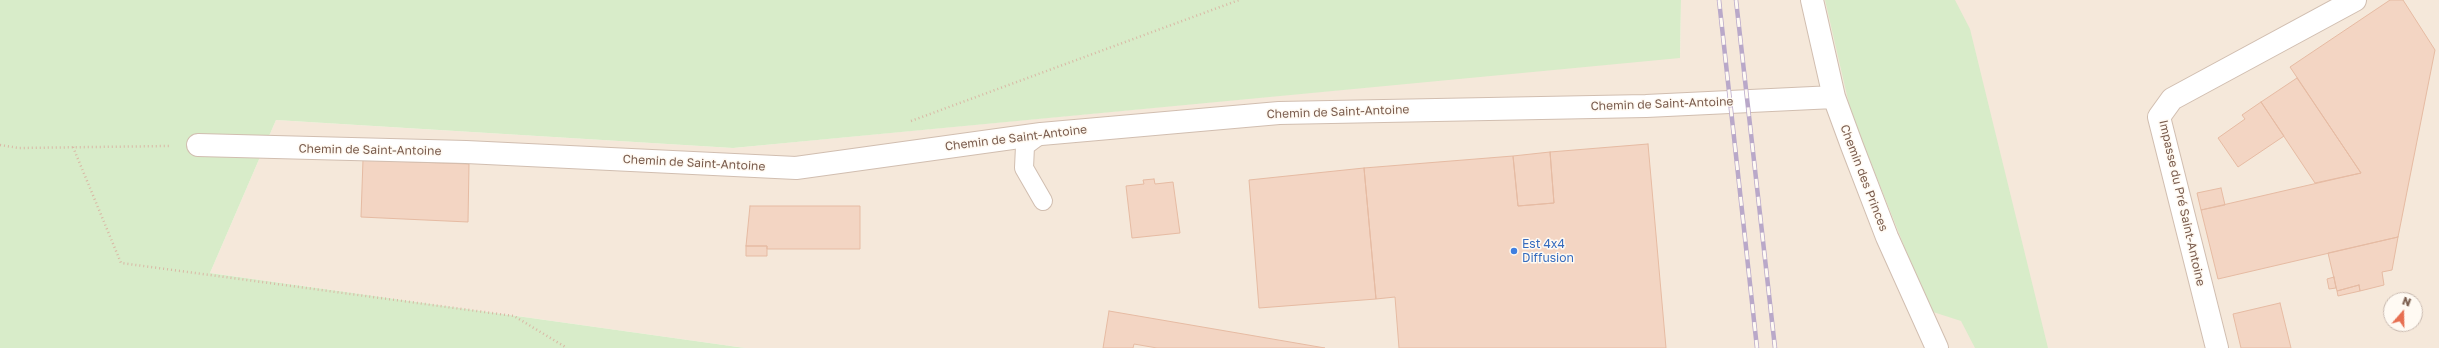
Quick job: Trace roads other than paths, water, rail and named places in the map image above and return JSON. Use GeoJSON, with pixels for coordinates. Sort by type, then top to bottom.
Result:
{"type":"FeatureCollection","features":[{"type":"Feature","properties":{"kind":"street","name":"Chemin des Princes"},"geometry":{"type":"LineString","coordinates":[[1812,0],[1834,97],[1887,237],[1937,348]]}},
{"type":"Feature","properties":{"kind":"street","name":"Impasse du Pré Saint-Antoine"},"geometry":{"type":"LineString","coordinates":[[2217,348],[2159,117],[2172,99],[2355,0]]}},
{"type":"Feature","properties":{"kind":"street","name":"Chemin de Saint-Antoine"},"geometry":{"type":"LineString","coordinates":[[198,145],[466,152],[796,168],[1041,134],[1278,112],[1646,106],[1834,97]]}},
{"type":"Feature","properties":{"kind":"lane"},"geometry":{"type":"LineString","coordinates":[[1041,134],[1025,146],[1024,168],[1043,201]]}},
{"type":"Feature","properties":{"kind":"railway"},"geometry":{"type":"LineString","coordinates":[[1719,0],[1757,348]]}},
{"type":"Feature","properties":{"kind":"railway"},"geometry":{"type":"LineString","coordinates":[[1736,0],[1775,348]]}},
{"type":"Feature","properties":{"kind":"place","name":"Est 4x4 Diffusion"},"geometry":{"type":"Point","coordinates":[1514,251]}}]}
